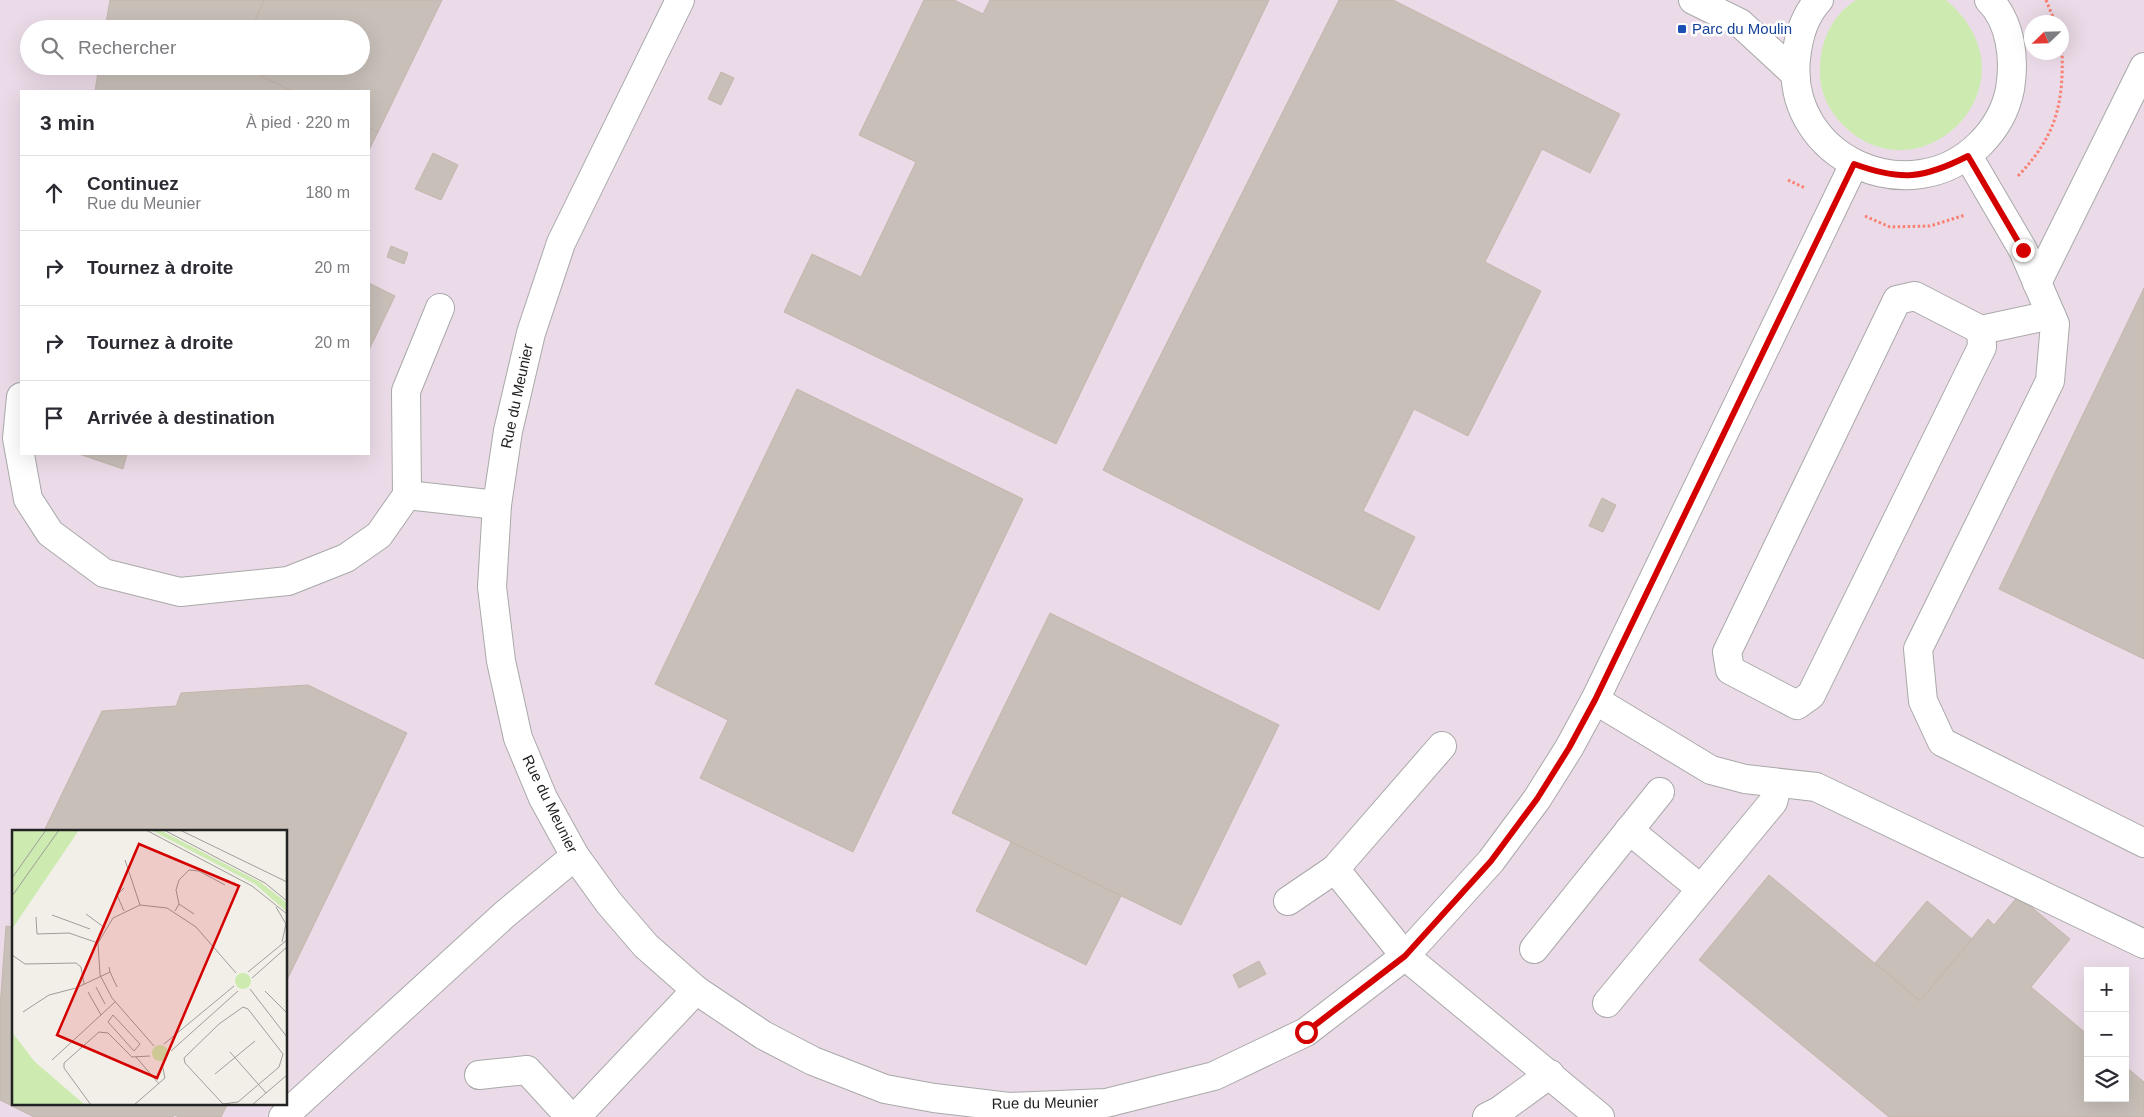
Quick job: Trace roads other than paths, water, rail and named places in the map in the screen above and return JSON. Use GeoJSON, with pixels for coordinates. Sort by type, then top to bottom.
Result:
{"type":"FeatureCollection","features":[{"type":"Feature","properties":{"kind":"street","name":"Rue du Meunier"},"geometry":{"type":"LineString","coordinates":[[680,0],[562,243],[531,333],[508,431],[496,504],[492,587],[501,661],[518,738],[543,798],[575,856],[609,903],[646,946],[696,990],[763,1036],[813,1061],[932,1108],[1009,1107],[1107,1110],[1214,1076],[1306,1032],[1405,956],[1496,853],[1537,799],[1569,748],[1595,700],[1854,164]]}},
{"type":"Feature","properties":{"kind":"street"},"geometry":{"type":"LineString","coordinates":[[1693,0],[1740,23],[1794,73]]}},
{"type":"Feature","properties":{"kind":"street"},"geometry":{"type":"LineString","coordinates":[[1818,0],[1811,8],[1798,40],[1794,73],[1803,110],[1824,142],[1854,164],[1882,174],[1912,176],[1941,170],[1968,156],[1991,132],[2007,102],[2013,69],[2008,36],[1995,2]]}},
{"type":"Feature","properties":{"kind":"street"},"geometry":{"type":"LineString","coordinates":[[2036,283],[2144,67]]}},
{"type":"Feature","properties":{"kind":"street"},"geometry":{"type":"LineString","coordinates":[[1968,156],[2023,250],[2055,324],[2050,381],[1918,649],[1923,702],[1942,742],[2144,843]]}},
{"type":"Feature","properties":{"kind":"street"},"geometry":{"type":"LineString","coordinates":[[1981,330],[1982,348],[1810,695],[1797,705],[1730,670],[1727,652],[1897,300],[1915,296],[1981,330],[2051,315]]}},
{"type":"Feature","properties":{"kind":"street"},"geometry":{"type":"LineString","coordinates":[[21,455],[28,499],[50,533],[104,573],[180,592],[288,582],[346,558],[380,535],[407,495],[406,391],[440,308]]}},
{"type":"Feature","properties":{"kind":"street"},"geometry":{"type":"LineString","coordinates":[[20,411],[18,438],[20,450]]}},
{"type":"Feature","properties":{"kind":"street"},"geometry":{"type":"LineString","coordinates":[[407,495],[496,504]]}},
{"type":"Feature","properties":{"kind":"street"},"geometry":{"type":"LineString","coordinates":[[1595,700],[1711,770],[1745,779],[1816,787],[2144,944]]}},
{"type":"Feature","properties":{"kind":"street"},"geometry":{"type":"LineString","coordinates":[[1288,901],[1335,869],[1442,746]]}},
{"type":"Feature","properties":{"kind":"street"},"geometry":{"type":"LineString","coordinates":[[1607,1003],[1773,802],[1778,783]]}},
{"type":"Feature","properties":{"kind":"street"},"geometry":{"type":"LineString","coordinates":[[1534,949],[1660,792]]}},
{"type":"Feature","properties":{"kind":"street"},"geometry":{"type":"LineString","coordinates":[[1629,830],[1701,889]]}},
{"type":"Feature","properties":{"kind":"street"},"geometry":{"type":"LineString","coordinates":[[283,1117],[504,915],[575,856]]}},
{"type":"Feature","properties":{"kind":"street"},"geometry":{"type":"LineString","coordinates":[[1335,869],[1405,956],[1600,1117]]}},
{"type":"Feature","properties":{"kind":"street"},"geometry":{"type":"LineString","coordinates":[[576,1117],[696,990]]}},
{"type":"Feature","properties":{"kind":"street"},"geometry":{"type":"LineString","coordinates":[[479,1075],[527,1070],[570,1117]]}},
{"type":"Feature","properties":{"kind":"street"},"geometry":{"type":"LineString","coordinates":[[1487,1117],[1499,1111],[1550,1074]]}},
{"type":"Feature","properties":{"kind":"place","name":"Parc du Moulin"},"geometry":{"type":"Point","coordinates":[1682,29]}}]}
